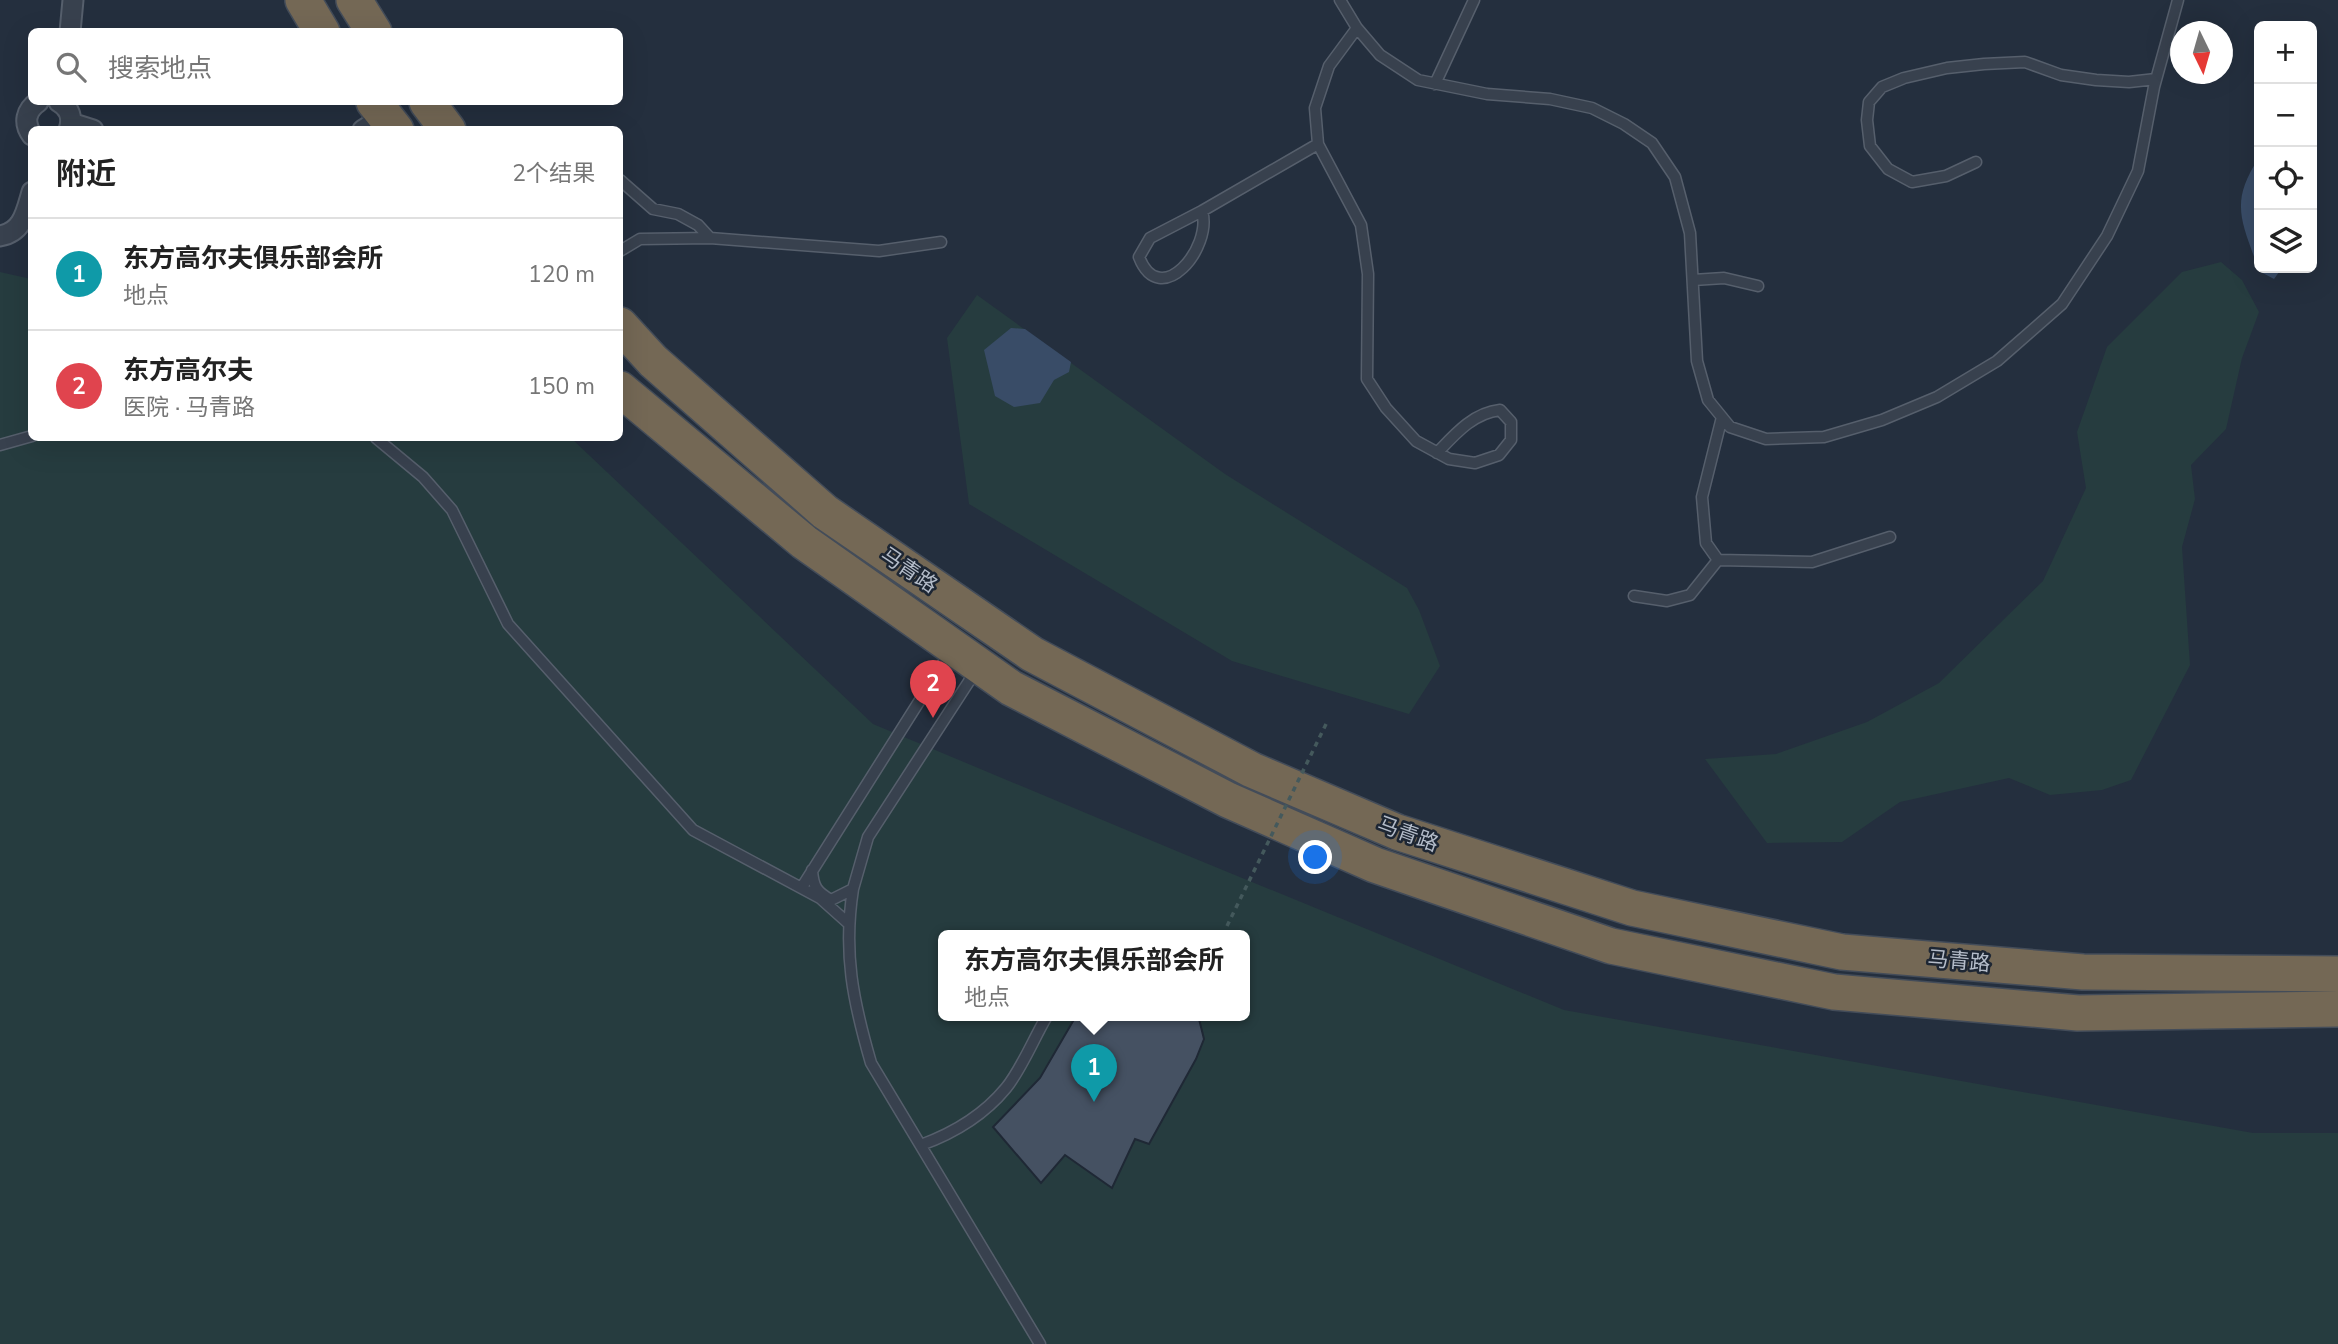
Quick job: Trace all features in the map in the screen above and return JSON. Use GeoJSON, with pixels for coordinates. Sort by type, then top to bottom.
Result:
{"type":"FeatureCollection","features":[{"type":"Feature","properties":{"kind":"highway"},"geometry":{"type":"LineString","coordinates":[[303,0],[320,28]]}},
{"type":"Feature","properties":{"kind":"highway"},"geometry":{"type":"LineString","coordinates":[[354,0],[371,28]]}},
{"type":"Feature","properties":{"kind":"highway"},"geometry":{"type":"LineString","coordinates":[[428,105],[445,126]]}},
{"type":"Feature","properties":{"kind":"highway","name":"马青路"},"geometry":{"type":"LineString","coordinates":[[623,328],[653,361],[825,512],[1032,654],[1252,770],[1397,832],[1632,908],[1842,952],[2083,972],[2338,974]]}},
{"type":"Feature","properties":{"kind":"highway","name":"马青路"},"geometry":{"type":"LineString","coordinates":[[623,391],[804,542],[1011,688],[1228,800],[1375,865],[1611,946],[1834,992],[2078,1013],[2338,1009]]}},
{"type":"Feature","properties":{"kind":"street"},"geometry":{"type":"LineString","coordinates":[[70,28],[73,0]]}},
{"type":"Feature","properties":{"kind":"street"},"geometry":{"type":"LineString","coordinates":[[28,128],[26,118],[35,105]]}},
{"type":"Feature","properties":{"kind":"street"},"geometry":{"type":"LineString","coordinates":[[63,105],[71,116],[70,126]]}},
{"type":"Feature","properties":{"kind":"street"},"geometry":{"type":"LineString","coordinates":[[0,236],[11,234],[24,219],[28,206]]}},
{"type":"Feature","properties":{"kind":"lane"},"geometry":{"type":"LineString","coordinates":[[1340,0],[1357,27],[1380,55],[1418,80],[1487,94],[1550,99],[1592,108],[1624,124],[1651,143],[1675,177],[1690,233],[1697,361],[1708,400],[1730,427],[1766,439],[1824,437],[1882,420],[1937,397],[1997,361],[2062,304],[2107,236],[2138,171],[2156,79],[2178,0]]}},
{"type":"Feature","properties":{"kind":"lane"},"geometry":{"type":"LineString","coordinates":[[1435,84],[1474,0]]}},
{"type":"Feature","properties":{"kind":"lane"},"geometry":{"type":"LineString","coordinates":[[1357,27],[1329,66],[1315,108],[1318,144],[1361,225],[1368,274],[1367,379],[1386,408],[1416,441],[1448,460],[1475,463],[1499,455],[1511,440],[1511,422],[1500,410],[1484,412],[1461,428],[1437,453]]}},
{"type":"Feature","properties":{"kind":"lane"},"geometry":{"type":"LineString","coordinates":[[1976,162],[1946,176],[1912,182],[1888,169],[1870,146],[1867,120],[1869,102],[1882,87],[1904,78],[1947,68],[1984,64],[2025,62],[2061,75],[2096,80],[2129,82],[2156,79]]}},
{"type":"Feature","properties":{"kind":"lane"},"geometry":{"type":"LineString","coordinates":[[1202,211],[1204,231],[1190,261],[1180,272],[1167,278],[1153,276],[1144,270],[1139,257],[1150,238],[1318,144]]}},
{"type":"Feature","properties":{"kind":"lane"},"geometry":{"type":"LineString","coordinates":[[623,183],[653,209],[678,214],[698,225],[710,238]]}},
{"type":"Feature","properties":{"kind":"lane"},"geometry":{"type":"LineString","coordinates":[[623,249],[640,239],[710,238],[879,251],[941,242]]}},
{"type":"Feature","properties":{"kind":"lane"},"geometry":{"type":"LineString","coordinates":[[1693,280],[1724,278],[1758,286]]}},
{"type":"Feature","properties":{"kind":"lane"},"geometry":{"type":"LineString","coordinates":[[1718,559],[1706,542],[1702,497],[1722,417]]}},
{"type":"Feature","properties":{"kind":"lane"},"geometry":{"type":"LineString","coordinates":[[0,445],[28,437]]}},
{"type":"Feature","properties":{"kind":"lane"},"geometry":{"type":"LineString","coordinates":[[380,441],[423,477],[452,510],[508,624],[693,830],[802,887],[820,898],[848,923]]}},
{"type":"Feature","properties":{"kind":"lane"},"geometry":{"type":"LineString","coordinates":[[1718,559],[1812,562],[1890,537]]}},
{"type":"Feature","properties":{"kind":"lane"},"geometry":{"type":"LineString","coordinates":[[1634,596],[1667,601],[1690,595],[1718,559]]}},
{"type":"Feature","properties":{"kind":"lane"},"geometry":{"type":"LineString","coordinates":[[802,887],[966,657]]}},
{"type":"Feature","properties":{"kind":"lane"},"geometry":{"type":"LineString","coordinates":[[966,657],[868,837],[853,889],[848,923],[850,963],[856,1012],[871,1063],[1040,1344]]}},
{"type":"Feature","properties":{"kind":"lane"},"geometry":{"type":"LineString","coordinates":[[812,870],[813,883],[818,893],[831,900],[853,889]]}},
{"type":"Feature","properties":{"kind":"lane"},"geometry":{"type":"LineString","coordinates":[[921,1145],[942,1138],[972,1121],[1007,1087],[1043,1021]]}},
{"type":"Feature","properties":{"kind":"path"},"geometry":{"type":"LineString","coordinates":[[1227,926],[1328,720]]}},
{"type":"Feature","properties":{"kind":"green space"},"geometry":{"type":"Polygon","coordinates":[[[2221,262],[2242,280],[2259,312],[2242,358],[2226,429],[2191,465],[2195,499],[2182,547],[2190,665],[2131,780],[2102,790],[2050,795],[2009,778],[1900,802],[1842,842],[1767,843],[1705,759],[1776,754],[1867,722],[1939,683],[2043,581],[2086,488],[2077,432],[2107,347],[2182,272],[2221,262]]]}},
{"type":"Feature","properties":{"kind":"green space"},"geometry":{"type":"Polygon","coordinates":[[[0,272],[28,278],[28,441],[574,441],[873,724],[1564,1010],[2253,1133],[2338,1133],[2338,1344],[0,1344],[0,272]]]}},
{"type":"Feature","properties":{"kind":"green space"},"geometry":{"type":"Polygon","coordinates":[[[977,295],[1225,474],[1407,588],[1419,610],[1440,666],[1409,714],[1232,661],[969,504],[947,338],[977,295]]]}},
{"type":"Feature","properties":{"kind":"water"},"geometry":{"type":"Polygon","coordinates":[[[2254,166],[2254,256],[2241,214],[2241,201],[2254,166]]]}},
{"type":"Feature","properties":{"kind":"water"},"geometry":{"type":"Polygon","coordinates":[[[2263,273],[2278,273],[2274,279],[2263,273]]]}},
{"type":"Feature","properties":{"kind":"water"},"geometry":{"type":"Polygon","coordinates":[[[1011,328],[1025,329],[1071,362],[1069,372],[1054,380],[1040,403],[1014,407],[995,396],[984,350],[1011,328]]]}},
{"type":"Feature","properties":{"kind":"building"},"geometry":{"type":"Polygon","coordinates":[[[1073,1021],[1200,1021],[1204,1039],[1196,1059],[1149,1144],[1135,1139],[1112,1188],[1065,1155],[1041,1183],[993,1127],[1040,1078],[1073,1021]]]}},
{"type":"Feature","properties":{"kind":"place","name":"东方高尔夫"},"geometry":{"type":"Point","coordinates":[933,718]}},
{"type":"Feature","properties":{"kind":"place","name":"东方高尔夫俱乐部会所"},"geometry":{"type":"Point","coordinates":[1094,1102]}}]}
